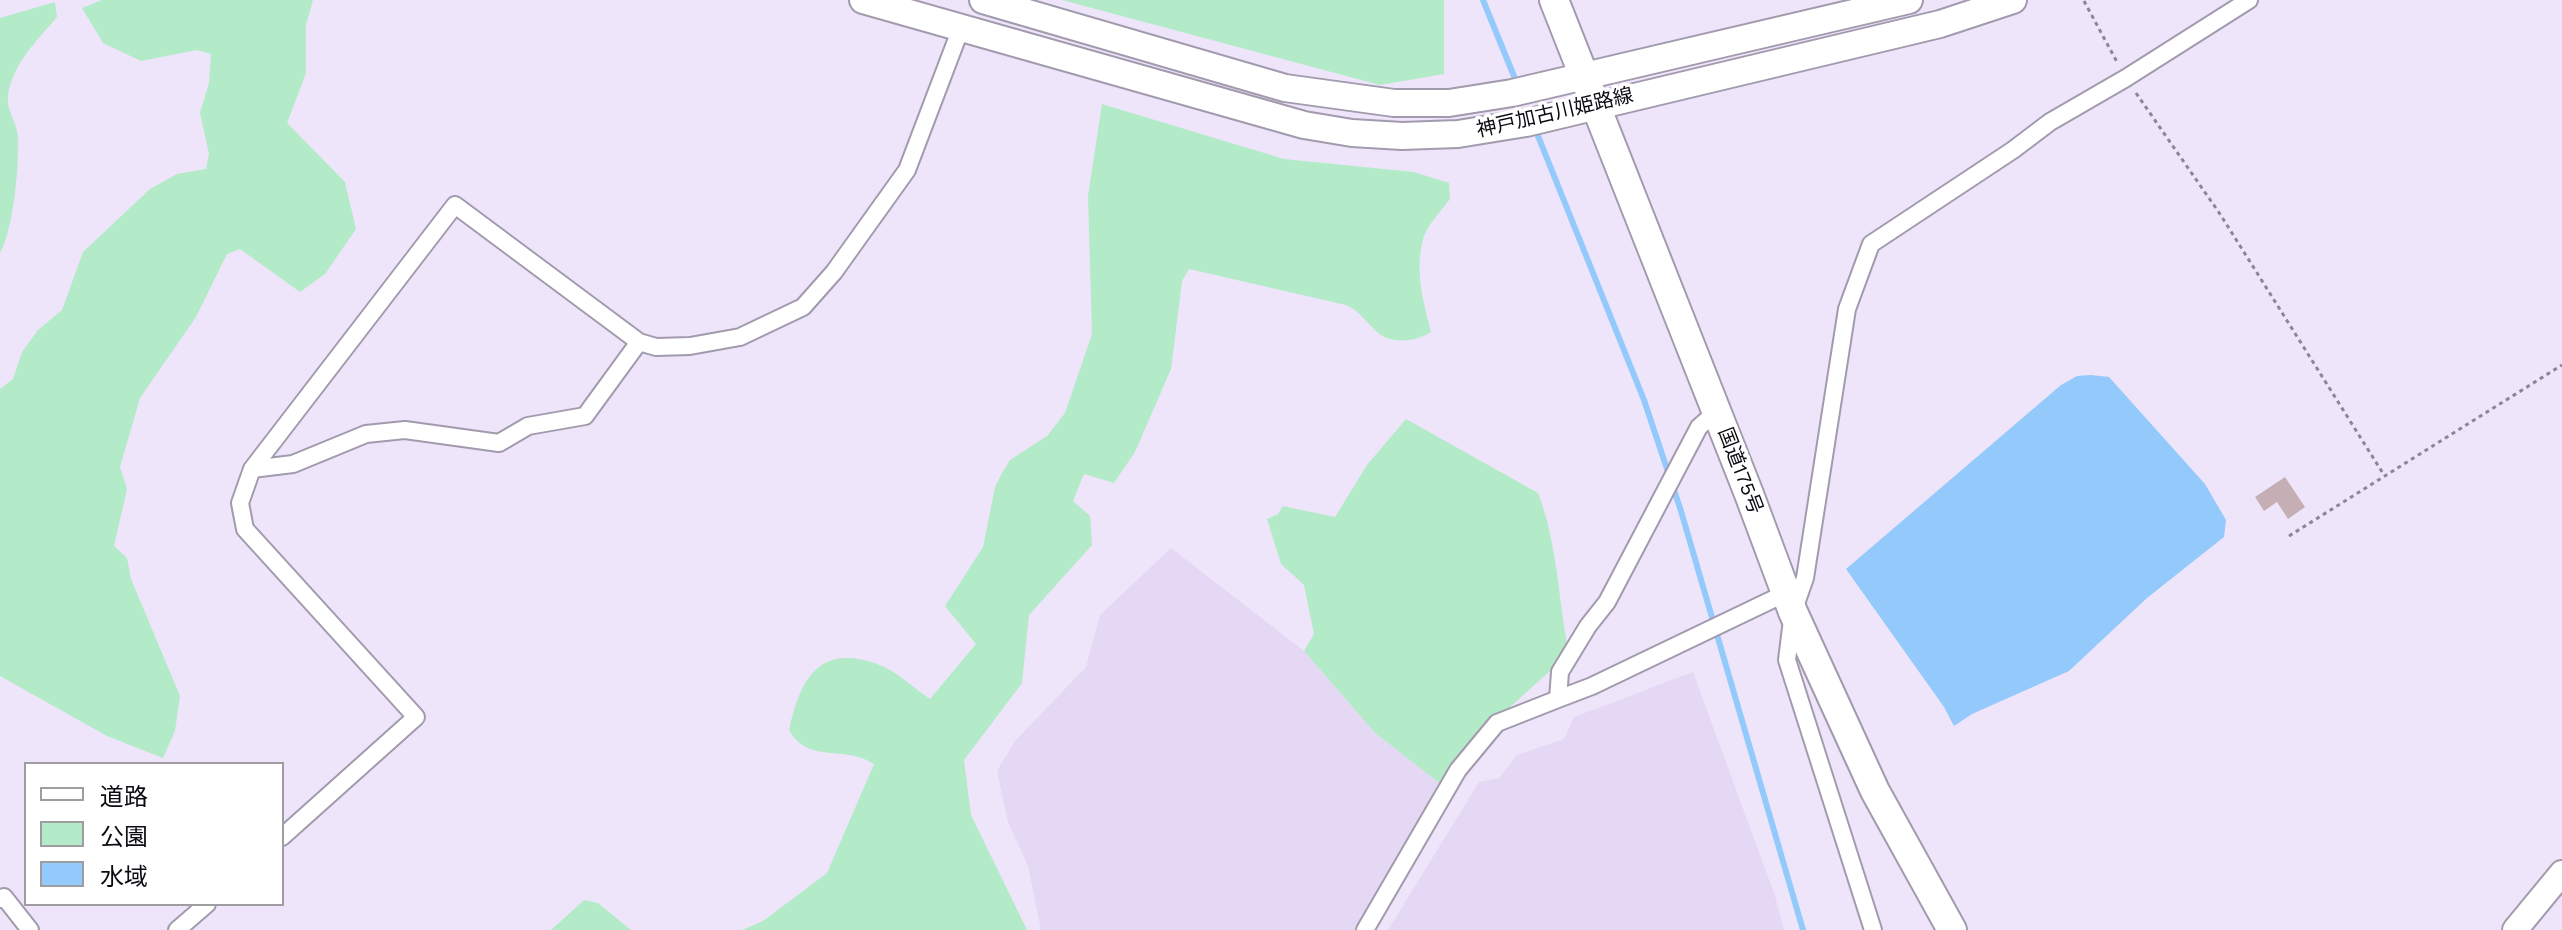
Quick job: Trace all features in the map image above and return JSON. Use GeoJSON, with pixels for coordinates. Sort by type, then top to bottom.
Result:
{"type":"FeatureCollection","features":[{"type":"Feature","properties":{"kind":"highway","name":"国道175号"},"geometry":{"type":"LineString","coordinates":[[1554,0],[1789,602],[1875,791],[1952,930]]}},
{"type":"Feature","properties":{"kind":"main road","name":"神戸加古川姫路線"},"geometry":{"type":"LineString","coordinates":[[863,0],[1253,112],[1352,133],[1458,134],[1526,123],[1940,24],[2013,0]]}},
{"type":"Feature","properties":{"kind":"main road","name":"神戸加古川姫路線"},"geometry":{"type":"LineString","coordinates":[[983,0],[1285,88],[1394,103],[1449,103],[1512,93],[1909,0]]}},
{"type":"Feature","properties":{"kind":"main road"},"geometry":{"type":"LineString","coordinates":[[2515,930],[2562,873]]}},
{"type":"Feature","properties":{"kind":"street"},"geometry":{"type":"LineString","coordinates":[[1873,930],[1787,660],[1789,602],[1805,578],[1847,309],[1871,244],[2050,122],[2249,0]]}},
{"type":"Feature","properties":{"kind":"street"},"geometry":{"type":"LineString","coordinates":[[284,835],[416,717],[245,529],[240,503],[252,469],[455,205],[639,342],[656,347],[690,346],[740,337],[803,307],[834,272],[907,170],[961,28]]}},
{"type":"Feature","properties":{"kind":"street"},"geometry":{"type":"LineString","coordinates":[[252,469],[293,464],[366,434],[405,430],[499,443],[528,426],[585,416],[639,342]]}},
{"type":"Feature","properties":{"kind":"street"},"geometry":{"type":"LineString","coordinates":[[1558,699],[1560,672],[1607,602],[1699,427],[1716,412]]}},
{"type":"Feature","properties":{"kind":"street"},"geometry":{"type":"LineString","coordinates":[[1365,930],[1458,770],[1497,723],[1789,602]]}},
{"type":"Feature","properties":{"kind":"street"},"geometry":{"type":"LineString","coordinates":[[0,899],[4,897],[30,930]]}},
{"type":"Feature","properties":{"kind":"street"},"geometry":{"type":"LineString","coordinates":[[177,930],[205,906]]}},
{"type":"Feature","properties":{"kind":"path"},"geometry":{"type":"LineString","coordinates":[[2084,1],[2126,78],[2220,214],[2384,475]]}},
{"type":"Feature","properties":{"kind":"path"},"geometry":{"type":"LineString","coordinates":[[2289,536],[2562,365]]}},
{"type":"Feature","properties":{"kind":"shaded area"},"geometry":{"type":"Polygon","coordinates":[[[1171,548],[1304,651],[1375,733],[1442,785],[1355,930],[1041,930],[1028,866],[1008,822],[997,771],[1015,741],[1086,667],[1100,615],[1171,548]]]}},
{"type":"Feature","properties":{"kind":"shaded area"},"geometry":{"type":"Polygon","coordinates":[[[1693,672],[1775,896],[1784,930],[1388,930],[1479,782],[1499,778],[1517,755],[1564,739],[1574,717],[1693,672]]]}},
{"type":"Feature","properties":{"kind":"green space"},"geometry":{"type":"Polygon","coordinates":[[[102,0],[313,0],[306,25],[306,73],[287,123],[345,182],[356,229],[325,274],[300,292],[240,249],[227,254],[196,317],[140,398],[120,467],[127,489],[114,546],[127,558],[131,579],[180,696],[175,731],[163,758],[107,736],[0,676],[0,389],[13,379],[22,352],[38,330],[62,310],[83,252],[150,189],[177,174],[206,169],[209,154],[200,113],[209,83],[211,54],[197,50],[141,61],[103,43],[82,8],[102,0]]]}},
{"type":"Feature","properties":{"kind":"green space"},"geometry":{"type":"Polygon","coordinates":[[[1062,0],[1444,0],[1444,74],[1380,85],[1062,0]]]}},
{"type":"Feature","properties":{"kind":"green space"},"geometry":{"type":"Polygon","coordinates":[[[55,2],[57,17],[20,63],[8,95],[18,137],[18,164],[12,213],[0,253],[0,18],[55,2]]]}},
{"type":"Feature","properties":{"kind":"green space"},"geometry":{"type":"Polygon","coordinates":[[[1102,104],[1284,159],[1414,172],[1449,183],[1450,199],[1429,226],[1421,249],[1421,285],[1431,332],[1411,340],[1388,338],[1346,305],[1189,269],[1182,281],[1171,369],[1135,452],[1114,483],[1084,474],[1073,501],[1090,516],[1092,545],[1029,615],[1022,683],[964,760],[971,815],[1027,930],[742,930],[763,921],[827,873],[874,764],[851,755],[806,747],[789,730],[799,696],[815,670],[826,662],[840,658],[877,664],[891,670],[930,699],[976,644],[945,606],[983,547],[995,487],[1010,460],[1047,436],[1065,413],[1092,334],[1088,196],[1102,104]]]}},
{"type":"Feature","properties":{"kind":"green space"},"geometry":{"type":"Polygon","coordinates":[[[1406,419],[1538,493],[1554,553],[1569,654],[1500,716],[1442,785],[1375,733],[1304,651],[1314,634],[1304,585],[1281,564],[1267,519],[1278,514],[1283,506],[1335,517],[1367,465],[1406,419]]]}},
{"type":"Feature","properties":{"kind":"green space"},"geometry":{"type":"Polygon","coordinates":[[[584,900],[598,903],[631,930],[551,930],[584,900]]]}},
{"type":"Feature","properties":{"kind":"water"},"geometry":{"type":"Polygon","coordinates":[[[2077,376],[2109,377],[2205,484],[2226,520],[2224,537],[2147,598],[2069,671],[1972,714],[1954,726],[1944,707],[1846,569],[2061,385],[2077,376]]]}},
{"type":"Feature","properties":{"kind":"building"},"geometry":{"type":"Polygon","coordinates":[[[2285,477],[2305,507],[2288,519],[2277,502],[2264,511],[2255,497],[2285,477]]]}},
{"type":"Feature","properties":{"kind":"waterway"},"geometry":{"type":"LineString","coordinates":[[1483,0],[1518,86]]}},
{"type":"Feature","properties":{"kind":"waterway"},"geometry":{"type":"LineString","coordinates":[[1534,126],[1644,400],[1681,511],[1803,930]]}}]}
